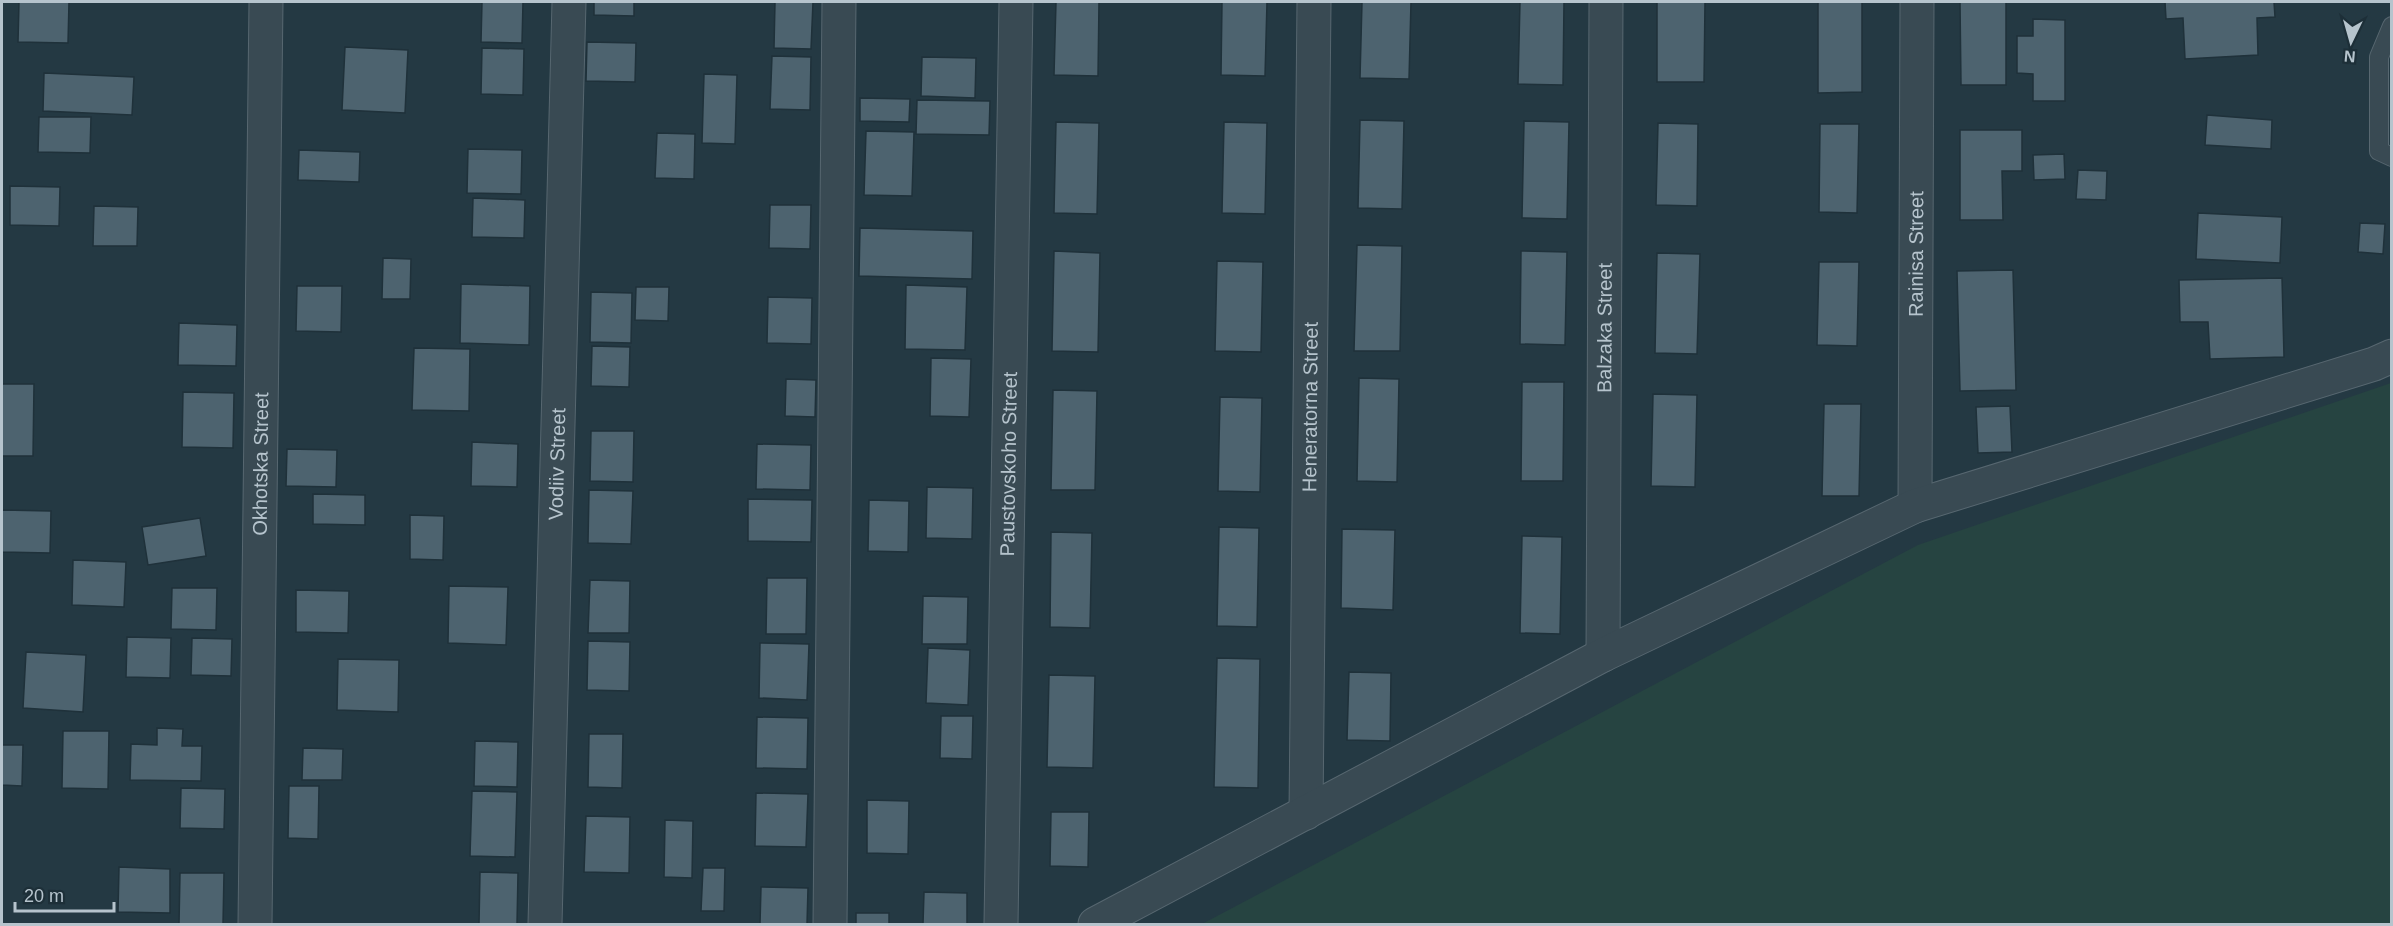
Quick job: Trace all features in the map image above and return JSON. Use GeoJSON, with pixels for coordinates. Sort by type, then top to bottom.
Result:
{"type":"FeatureCollection","features":[{"type":"Feature","properties":{"kind":"street","name":"Okhotska Street"},"geometry":{"type":"LineString","coordinates":[[255,924],[266,2]]}},
{"type":"Feature","properties":{"kind":"street","name":"Vodiiv Street"},"geometry":{"type":"LineString","coordinates":[[544,924],[569,2]]}},
{"type":"Feature","properties":{"kind":"street"},"geometry":{"type":"LineString","coordinates":[[830,924],[839,2]]}},
{"type":"Feature","properties":{"kind":"street","name":"Paustovskoho Street"},"geometry":{"type":"LineString","coordinates":[[1000,924],[1016,2]]}},
{"type":"Feature","properties":{"kind":"street","name":"Heneratorna Street"},"geometry":{"type":"LineString","coordinates":[[1306,813],[1314,2]]}},
{"type":"Feature","properties":{"kind":"street","name":"Balzaka Street"},"geometry":{"type":"LineString","coordinates":[[1604,655],[1606,2]]}},
{"type":"Feature","properties":{"kind":"street","name":"Rainisa Street"},"geometry":{"type":"LineString","coordinates":[[1915,506],[1917,2]]}},
{"type":"Feature","properties":{"kind":"street"},"geometry":{"type":"LineString","coordinates":[[1095,924],[1604,655],[1915,506],[2374,364],[2391,356]]}},
{"type":"Feature","properties":{"kind":"lane"},"geometry":{"type":"LineString","coordinates":[[2391,26],[2379,57],[2379,151],[2391,157]]}},
{"type":"Feature","properties":{"kind":"green space"},"geometry":{"type":"Polygon","coordinates":[[[2391,383],[2391,924],[1202,924],[1918,545],[2391,383]]]}},
{"type":"Feature","properties":{"kind":"building"},"geometry":{"type":"Polygon","coordinates":[[[19,2],[69,2],[68,43],[18,42],[19,2]]]}},
{"type":"Feature","properties":{"kind":"building"},"geometry":{"type":"Polygon","coordinates":[[[482,2],[523,2],[522,43],[481,42],[482,2]]]}},
{"type":"Feature","properties":{"kind":"building"},"geometry":{"type":"Polygon","coordinates":[[[594,2],[634,2],[634,16],[594,15],[594,2]]]}},
{"type":"Feature","properties":{"kind":"building"},"geometry":{"type":"Polygon","coordinates":[[[775,2],[813,2],[811,49],[774,48],[775,2]]]}},
{"type":"Feature","properties":{"kind":"building"},"geometry":{"type":"Polygon","coordinates":[[[1056,2],[1099,2],[1098,76],[1054,75],[1056,2]]]}},
{"type":"Feature","properties":{"kind":"building"},"geometry":{"type":"Polygon","coordinates":[[[1222,2],[1267,2],[1265,76],[1221,75],[1222,2]]]}},
{"type":"Feature","properties":{"kind":"building"},"geometry":{"type":"Polygon","coordinates":[[[1362,2],[1411,2],[1409,79],[1360,78],[1362,2]]]}},
{"type":"Feature","properties":{"kind":"building"},"geometry":{"type":"Polygon","coordinates":[[[1520,2],[1564,2],[1563,85],[1518,84],[1520,2]]]}},
{"type":"Feature","properties":{"kind":"building"},"geometry":{"type":"Polygon","coordinates":[[[1657,2],[1705,2],[1704,82],[1657,82],[1657,2]]]}},
{"type":"Feature","properties":{"kind":"building"},"geometry":{"type":"Polygon","coordinates":[[[1818,2],[1862,2],[1862,92],[1818,93],[1818,2]]]}},
{"type":"Feature","properties":{"kind":"building"},"geometry":{"type":"Polygon","coordinates":[[[1960,2],[2006,2],[2006,85],[1961,85],[1960,2]]]}},
{"type":"Feature","properties":{"kind":"building"},"geometry":{"type":"Polygon","coordinates":[[[2165,2],[2274,2],[2275,17],[2257,18],[2258,55],[2185,59],[2183,18],[2166,19],[2165,2]]]}},
{"type":"Feature","properties":{"kind":"building"},"geometry":{"type":"Polygon","coordinates":[[[2033,19],[2065,20],[2065,101],[2033,101],[2033,74],[2017,73],[2017,36],[2033,36],[2033,19]]]}},
{"type":"Feature","properties":{"kind":"building"},"geometry":{"type":"Polygon","coordinates":[[[587,42],[636,43],[635,82],[586,81],[587,42]]]}},
{"type":"Feature","properties":{"kind":"building"},"geometry":{"type":"Polygon","coordinates":[[[345,47],[408,50],[405,113],[342,110],[345,47]]]}},
{"type":"Feature","properties":{"kind":"building"},"geometry":{"type":"Polygon","coordinates":[[[482,48],[524,49],[523,95],[481,94],[482,48]]]}},
{"type":"Feature","properties":{"kind":"building"},"geometry":{"type":"Polygon","coordinates":[[[772,56],[811,57],[810,110],[770,109],[772,56]]]}},
{"type":"Feature","properties":{"kind":"building"},"geometry":{"type":"Polygon","coordinates":[[[922,57],[976,58],[975,98],[921,96],[922,57]]]}},
{"type":"Feature","properties":{"kind":"building"},"geometry":{"type":"Polygon","coordinates":[[[44,73],[134,77],[132,115],[43,111],[44,73]]]}},
{"type":"Feature","properties":{"kind":"building"},"geometry":{"type":"Polygon","coordinates":[[[704,74],[737,75],[735,144],[702,143],[704,74]]]}},
{"type":"Feature","properties":{"kind":"building"},"geometry":{"type":"Polygon","coordinates":[[[860,98],[910,99],[909,122],[860,121],[860,98]]]}},
{"type":"Feature","properties":{"kind":"building"},"geometry":{"type":"Polygon","coordinates":[[[917,100],[990,101],[989,135],[916,134],[917,100]]]}},
{"type":"Feature","properties":{"kind":"building"},"geometry":{"type":"Polygon","coordinates":[[[2207,115],[2272,120],[2271,149],[2205,145],[2207,115]]]}},
{"type":"Feature","properties":{"kind":"building"},"geometry":{"type":"Polygon","coordinates":[[[39,117],[91,117],[90,153],[38,152],[39,117]]]}},
{"type":"Feature","properties":{"kind":"building"},"geometry":{"type":"Polygon","coordinates":[[[1360,120],[1404,121],[1402,209],[1358,208],[1360,120]]]}},
{"type":"Feature","properties":{"kind":"building"},"geometry":{"type":"Polygon","coordinates":[[[1524,121],[1569,122],[1567,219],[1522,218],[1524,121]]]}},
{"type":"Feature","properties":{"kind":"building"},"geometry":{"type":"Polygon","coordinates":[[[1056,122],[1099,123],[1097,214],[1054,213],[1056,122]]]}},
{"type":"Feature","properties":{"kind":"building"},"geometry":{"type":"Polygon","coordinates":[[[1224,122],[1267,123],[1265,214],[1222,213],[1224,122]]]}},
{"type":"Feature","properties":{"kind":"building"},"geometry":{"type":"Polygon","coordinates":[[[1658,123],[1698,124],[1697,206],[1656,205],[1658,123]]]}},
{"type":"Feature","properties":{"kind":"building"},"geometry":{"type":"Polygon","coordinates":[[[1820,124],[1859,124],[1857,213],[1819,212],[1820,124]]]}},
{"type":"Feature","properties":{"kind":"building"},"geometry":{"type":"Polygon","coordinates":[[[1960,130],[2022,130],[2022,171],[2002,171],[2003,220],[1960,220],[1960,130]]]}},
{"type":"Feature","properties":{"kind":"building"},"geometry":{"type":"Polygon","coordinates":[[[866,131],[914,132],[912,196],[864,195],[866,131]]]}},
{"type":"Feature","properties":{"kind":"building"},"geometry":{"type":"Polygon","coordinates":[[[657,133],[695,134],[694,179],[655,178],[657,133]]]}},
{"type":"Feature","properties":{"kind":"building"},"geometry":{"type":"Polygon","coordinates":[[[468,149],[522,150],[521,194],[467,193],[468,149]]]}},
{"type":"Feature","properties":{"kind":"building"},"geometry":{"type":"Polygon","coordinates":[[[299,150],[360,152],[359,182],[298,180],[299,150]]]}},
{"type":"Feature","properties":{"kind":"building"},"geometry":{"type":"Polygon","coordinates":[[[2064,154],[2065,179],[2034,180],[2033,155],[2064,154]]]}},
{"type":"Feature","properties":{"kind":"building"},"geometry":{"type":"Polygon","coordinates":[[[2078,170],[2107,171],[2106,200],[2076,199],[2078,170]]]}},
{"type":"Feature","properties":{"kind":"building"},"geometry":{"type":"Polygon","coordinates":[[[10,186],[60,187],[59,226],[10,225],[10,186]]]}},
{"type":"Feature","properties":{"kind":"building"},"geometry":{"type":"Polygon","coordinates":[[[473,198],[525,200],[524,238],[472,237],[473,198]]]}},
{"type":"Feature","properties":{"kind":"building"},"geometry":{"type":"Polygon","coordinates":[[[770,205],[811,205],[810,249],[769,248],[770,205]]]}},
{"type":"Feature","properties":{"kind":"building"},"geometry":{"type":"Polygon","coordinates":[[[94,206],[138,207],[137,246],[93,246],[94,206]]]}},
{"type":"Feature","properties":{"kind":"building"},"geometry":{"type":"Polygon","coordinates":[[[2198,213],[2282,217],[2280,263],[2196,259],[2198,213]]]}},
{"type":"Feature","properties":{"kind":"building"},"geometry":{"type":"Polygon","coordinates":[[[2360,223],[2385,224],[2383,254],[2358,252],[2360,223]]]}},
{"type":"Feature","properties":{"kind":"building"},"geometry":{"type":"Polygon","coordinates":[[[860,228],[973,231],[972,279],[859,276],[860,228]]]}},
{"type":"Feature","properties":{"kind":"building"},"geometry":{"type":"Polygon","coordinates":[[[1357,245],[1402,246],[1400,351],[1354,351],[1357,245]]]}},
{"type":"Feature","properties":{"kind":"building"},"geometry":{"type":"Polygon","coordinates":[[[1054,251],[1100,253],[1098,352],[1052,351],[1054,251]]]}},
{"type":"Feature","properties":{"kind":"building"},"geometry":{"type":"Polygon","coordinates":[[[1521,251],[1567,252],[1565,345],[1520,344],[1521,251]]]}},
{"type":"Feature","properties":{"kind":"building"},"geometry":{"type":"Polygon","coordinates":[[[1657,253],[1700,254],[1697,354],[1655,353],[1657,253]]]}},
{"type":"Feature","properties":{"kind":"building"},"geometry":{"type":"Polygon","coordinates":[[[383,258],[411,259],[410,299],[382,299],[383,258]]]}},
{"type":"Feature","properties":{"kind":"building"},"geometry":{"type":"Polygon","coordinates":[[[1217,261],[1263,262],[1261,352],[1215,351],[1217,261]]]}},
{"type":"Feature","properties":{"kind":"building"},"geometry":{"type":"Polygon","coordinates":[[[1819,262],[1859,262],[1857,346],[1817,345],[1819,262]]]}},
{"type":"Feature","properties":{"kind":"building"},"geometry":{"type":"Polygon","coordinates":[[[2013,270],[2016,390],[1960,391],[1957,271],[2013,270]]]}},
{"type":"Feature","properties":{"kind":"building"},"geometry":{"type":"Polygon","coordinates":[[[2282,278],[2284,357],[2210,359],[2208,322],[2180,322],[2179,280],[2282,278]]]}},
{"type":"Feature","properties":{"kind":"building"},"geometry":{"type":"Polygon","coordinates":[[[461,284],[530,286],[529,345],[460,343],[461,284]]]}},
{"type":"Feature","properties":{"kind":"building"},"geometry":{"type":"Polygon","coordinates":[[[906,285],[967,287],[965,350],[905,349],[906,285]]]}},
{"type":"Feature","properties":{"kind":"building"},"geometry":{"type":"Polygon","coordinates":[[[297,286],[342,286],[341,332],[296,331],[297,286]]]}},
{"type":"Feature","properties":{"kind":"building"},"geometry":{"type":"Polygon","coordinates":[[[636,287],[669,287],[668,321],[635,320],[636,287]]]}},
{"type":"Feature","properties":{"kind":"building"},"geometry":{"type":"Polygon","coordinates":[[[591,292],[632,293],[631,343],[590,342],[591,292]]]}},
{"type":"Feature","properties":{"kind":"building"},"geometry":{"type":"Polygon","coordinates":[[[768,297],[812,298],[811,344],[767,343],[768,297]]]}},
{"type":"Feature","properties":{"kind":"building"},"geometry":{"type":"Polygon","coordinates":[[[179,323],[237,325],[236,366],[178,365],[179,323]]]}},
{"type":"Feature","properties":{"kind":"building"},"geometry":{"type":"Polygon","coordinates":[[[592,346],[630,347],[629,387],[591,386],[592,346]]]}},
{"type":"Feature","properties":{"kind":"building"},"geometry":{"type":"Polygon","coordinates":[[[414,348],[470,349],[469,411],[412,410],[414,348]]]}},
{"type":"Feature","properties":{"kind":"building"},"geometry":{"type":"Polygon","coordinates":[[[931,358],[971,359],[969,417],[930,416],[931,358]]]}},
{"type":"Feature","properties":{"kind":"building"},"geometry":{"type":"Polygon","coordinates":[[[1359,378],[1399,379],[1397,482],[1357,481],[1359,378]]]}},
{"type":"Feature","properties":{"kind":"building"},"geometry":{"type":"Polygon","coordinates":[[[786,379],[816,380],[815,417],[785,416],[786,379]]]}},
{"type":"Feature","properties":{"kind":"building"},"geometry":{"type":"Polygon","coordinates":[[[1522,382],[1564,382],[1563,481],[1521,481],[1522,382]]]}},
{"type":"Feature","properties":{"kind":"building"},"geometry":{"type":"Polygon","coordinates":[[[2,384],[34,384],[33,456],[2,456],[2,384]]]}},
{"type":"Feature","properties":{"kind":"building"},"geometry":{"type":"Polygon","coordinates":[[[1053,390],[1097,391],[1095,490],[1051,490],[1053,390]]]}},
{"type":"Feature","properties":{"kind":"building"},"geometry":{"type":"Polygon","coordinates":[[[183,392],[234,393],[233,448],[182,447],[183,392]]]}},
{"type":"Feature","properties":{"kind":"building"},"geometry":{"type":"Polygon","coordinates":[[[1653,394],[1697,395],[1695,487],[1651,486],[1653,394]]]}},
{"type":"Feature","properties":{"kind":"building"},"geometry":{"type":"Polygon","coordinates":[[[1220,397],[1262,398],[1260,492],[1218,491],[1220,397]]]}},
{"type":"Feature","properties":{"kind":"building"},"geometry":{"type":"Polygon","coordinates":[[[1824,404],[1861,404],[1859,496],[1822,496],[1824,404]]]}},
{"type":"Feature","properties":{"kind":"building"},"geometry":{"type":"Polygon","coordinates":[[[2010,406],[2012,452],[1978,453],[1976,407],[2010,406]]]}},
{"type":"Feature","properties":{"kind":"building"},"geometry":{"type":"Polygon","coordinates":[[[591,431],[634,431],[633,482],[590,481],[591,431]]]}},
{"type":"Feature","properties":{"kind":"building"},"geometry":{"type":"Polygon","coordinates":[[[472,442],[518,444],[517,487],[471,486],[472,442]]]}},
{"type":"Feature","properties":{"kind":"building"},"geometry":{"type":"Polygon","coordinates":[[[757,444],[811,445],[810,490],[756,489],[757,444]]]}},
{"type":"Feature","properties":{"kind":"building"},"geometry":{"type":"Polygon","coordinates":[[[287,449],[337,450],[336,487],[286,486],[287,449]]]}},
{"type":"Feature","properties":{"kind":"building"},"geometry":{"type":"Polygon","coordinates":[[[927,487],[973,488],[972,539],[926,538],[927,487]]]}},
{"type":"Feature","properties":{"kind":"building"},"geometry":{"type":"Polygon","coordinates":[[[589,490],[633,491],[631,544],[588,543],[589,490]]]}},
{"type":"Feature","properties":{"kind":"building"},"geometry":{"type":"Polygon","coordinates":[[[313,494],[365,495],[365,525],[313,524],[313,494]]]}},
{"type":"Feature","properties":{"kind":"building"},"geometry":{"type":"Polygon","coordinates":[[[748,499],[812,500],[811,542],[748,541],[748,499]]]}},
{"type":"Feature","properties":{"kind":"building"},"geometry":{"type":"Polygon","coordinates":[[[869,500],[909,501],[908,552],[868,551],[869,500]]]}},
{"type":"Feature","properties":{"kind":"building"},"geometry":{"type":"Polygon","coordinates":[[[2,510],[51,511],[50,553],[2,552],[2,510]]]}},
{"type":"Feature","properties":{"kind":"building"},"geometry":{"type":"Polygon","coordinates":[[[410,515],[444,516],[443,560],[410,559],[410,515]]]}},
{"type":"Feature","properties":{"kind":"building"},"geometry":{"type":"Polygon","coordinates":[[[200,518],[206,556],[148,565],[142,527],[200,518]]]}},
{"type":"Feature","properties":{"kind":"building"},"geometry":{"type":"Polygon","coordinates":[[[1219,527],[1259,528],[1257,627],[1217,626],[1219,527]]]}},
{"type":"Feature","properties":{"kind":"building"},"geometry":{"type":"Polygon","coordinates":[[[1342,529],[1395,530],[1393,610],[1341,608],[1342,529]]]}},
{"type":"Feature","properties":{"kind":"building"},"geometry":{"type":"Polygon","coordinates":[[[1051,532],[1092,533],[1090,628],[1050,627],[1051,532]]]}},
{"type":"Feature","properties":{"kind":"building"},"geometry":{"type":"Polygon","coordinates":[[[1522,536],[1562,537],[1560,634],[1520,633],[1522,536]]]}},
{"type":"Feature","properties":{"kind":"building"},"geometry":{"type":"Polygon","coordinates":[[[73,560],[126,562],[124,607],[72,605],[73,560]]]}},
{"type":"Feature","properties":{"kind":"building"},"geometry":{"type":"Polygon","coordinates":[[[767,578],[807,578],[806,634],[766,634],[767,578]]]}},
{"type":"Feature","properties":{"kind":"building"},"geometry":{"type":"Polygon","coordinates":[[[590,580],[630,581],[629,633],[588,633],[590,580]]]}},
{"type":"Feature","properties":{"kind":"building"},"geometry":{"type":"Polygon","coordinates":[[[449,586],[508,587],[506,645],[448,643],[449,586]]]}},
{"type":"Feature","properties":{"kind":"building"},"geometry":{"type":"Polygon","coordinates":[[[172,588],[217,588],[216,630],[171,629],[172,588]]]}},
{"type":"Feature","properties":{"kind":"building"},"geometry":{"type":"Polygon","coordinates":[[[296,590],[349,591],[348,633],[296,632],[296,590]]]}},
{"type":"Feature","properties":{"kind":"building"},"geometry":{"type":"Polygon","coordinates":[[[923,596],[968,597],[967,644],[922,644],[923,596]]]}},
{"type":"Feature","properties":{"kind":"building"},"geometry":{"type":"Polygon","coordinates":[[[127,637],[171,638],[170,678],[126,677],[127,637]]]}},
{"type":"Feature","properties":{"kind":"building"},"geometry":{"type":"Polygon","coordinates":[[[192,638],[232,639],[231,676],[191,675],[192,638]]]}},
{"type":"Feature","properties":{"kind":"building"},"geometry":{"type":"Polygon","coordinates":[[[588,641],[630,642],[629,691],[587,690],[588,641]]]}},
{"type":"Feature","properties":{"kind":"building"},"geometry":{"type":"Polygon","coordinates":[[[760,643],[809,644],[807,700],[759,698],[760,643]]]}},
{"type":"Feature","properties":{"kind":"building"},"geometry":{"type":"Polygon","coordinates":[[[928,648],[970,650],[968,705],[926,703],[928,648]]]}},
{"type":"Feature","properties":{"kind":"building"},"geometry":{"type":"Polygon","coordinates":[[[26,652],[86,655],[83,712],[23,708],[26,652]]]}},
{"type":"Feature","properties":{"kind":"building"},"geometry":{"type":"Polygon","coordinates":[[[1217,658],[1260,659],[1258,788],[1214,787],[1217,658]]]}},
{"type":"Feature","properties":{"kind":"building"},"geometry":{"type":"Polygon","coordinates":[[[338,659],[399,660],[398,712],[337,710],[338,659]]]}},
{"type":"Feature","properties":{"kind":"building"},"geometry":{"type":"Polygon","coordinates":[[[1349,672],[1391,673],[1390,741],[1347,740],[1349,672]]]}},
{"type":"Feature","properties":{"kind":"building"},"geometry":{"type":"Polygon","coordinates":[[[1049,675],[1095,676],[1093,768],[1047,767],[1049,675]]]}},
{"type":"Feature","properties":{"kind":"building"},"geometry":{"type":"Polygon","coordinates":[[[941,716],[973,716],[972,759],[940,758],[941,716]]]}},
{"type":"Feature","properties":{"kind":"building"},"geometry":{"type":"Polygon","coordinates":[[[757,717],[808,718],[807,769],[756,768],[757,717]]]}},
{"type":"Feature","properties":{"kind":"building"},"geometry":{"type":"Polygon","coordinates":[[[157,728],[183,729],[182,746],[202,746],[201,781],[130,780],[131,744],[157,745],[157,728]]]}},
{"type":"Feature","properties":{"kind":"building"},"geometry":{"type":"Polygon","coordinates":[[[63,731],[109,731],[108,789],[62,788],[63,731]]]}},
{"type":"Feature","properties":{"kind":"building"},"geometry":{"type":"Polygon","coordinates":[[[589,734],[623,734],[622,788],[588,787],[589,734]]]}},
{"type":"Feature","properties":{"kind":"building"},"geometry":{"type":"Polygon","coordinates":[[[475,741],[518,742],[517,787],[474,786],[475,741]]]}},
{"type":"Feature","properties":{"kind":"building"},"geometry":{"type":"Polygon","coordinates":[[[2,745],[23,745],[22,786],[2,785],[2,745]]]}},
{"type":"Feature","properties":{"kind":"building"},"geometry":{"type":"Polygon","coordinates":[[[303,748],[343,749],[342,780],[302,780],[303,748]]]}},
{"type":"Feature","properties":{"kind":"building"},"geometry":{"type":"Polygon","coordinates":[[[289,786],[319,786],[318,839],[288,838],[289,786]]]}},
{"type":"Feature","properties":{"kind":"building"},"geometry":{"type":"Polygon","coordinates":[[[181,788],[225,789],[224,829],[180,828],[181,788]]]}},
{"type":"Feature","properties":{"kind":"building"},"geometry":{"type":"Polygon","coordinates":[[[472,791],[517,792],[515,857],[470,856],[472,791]]]}},
{"type":"Feature","properties":{"kind":"building"},"geometry":{"type":"Polygon","coordinates":[[[756,793],[808,794],[806,847],[755,846],[756,793]]]}},
{"type":"Feature","properties":{"kind":"building"},"geometry":{"type":"Polygon","coordinates":[[[867,800],[909,801],[908,854],[867,853],[867,800]]]}},
{"type":"Feature","properties":{"kind":"building"},"geometry":{"type":"Polygon","coordinates":[[[1051,812],[1089,812],[1088,867],[1050,866],[1051,812]]]}},
{"type":"Feature","properties":{"kind":"building"},"geometry":{"type":"Polygon","coordinates":[[[586,816],[630,817],[629,873],[584,872],[586,816]]]}},
{"type":"Feature","properties":{"kind":"building"},"geometry":{"type":"Polygon","coordinates":[[[665,820],[693,821],[692,878],[664,877],[665,820]]]}},
{"type":"Feature","properties":{"kind":"building"},"geometry":{"type":"Polygon","coordinates":[[[119,867],[170,869],[170,913],[118,912],[119,867]]]}},
{"type":"Feature","properties":{"kind":"building"},"geometry":{"type":"Polygon","coordinates":[[[703,868],[725,868],[724,911],[701,911],[703,868]]]}},
{"type":"Feature","properties":{"kind":"building"},"geometry":{"type":"Polygon","coordinates":[[[480,872],[518,873],[517,924],[479,924],[480,872]]]}},
{"type":"Feature","properties":{"kind":"building"},"geometry":{"type":"Polygon","coordinates":[[[180,873],[224,873],[223,924],[179,924],[180,873]]]}},
{"type":"Feature","properties":{"kind":"building"},"geometry":{"type":"Polygon","coordinates":[[[761,887],[808,888],[807,924],[760,924],[761,887]]]}},
{"type":"Feature","properties":{"kind":"building"},"geometry":{"type":"Polygon","coordinates":[[[924,892],[967,893],[967,924],[923,924],[924,892]]]}},
{"type":"Feature","properties":{"kind":"building"},"geometry":{"type":"Polygon","coordinates":[[[856,913],[889,913],[889,924],[856,924],[856,913]]]}}]}
